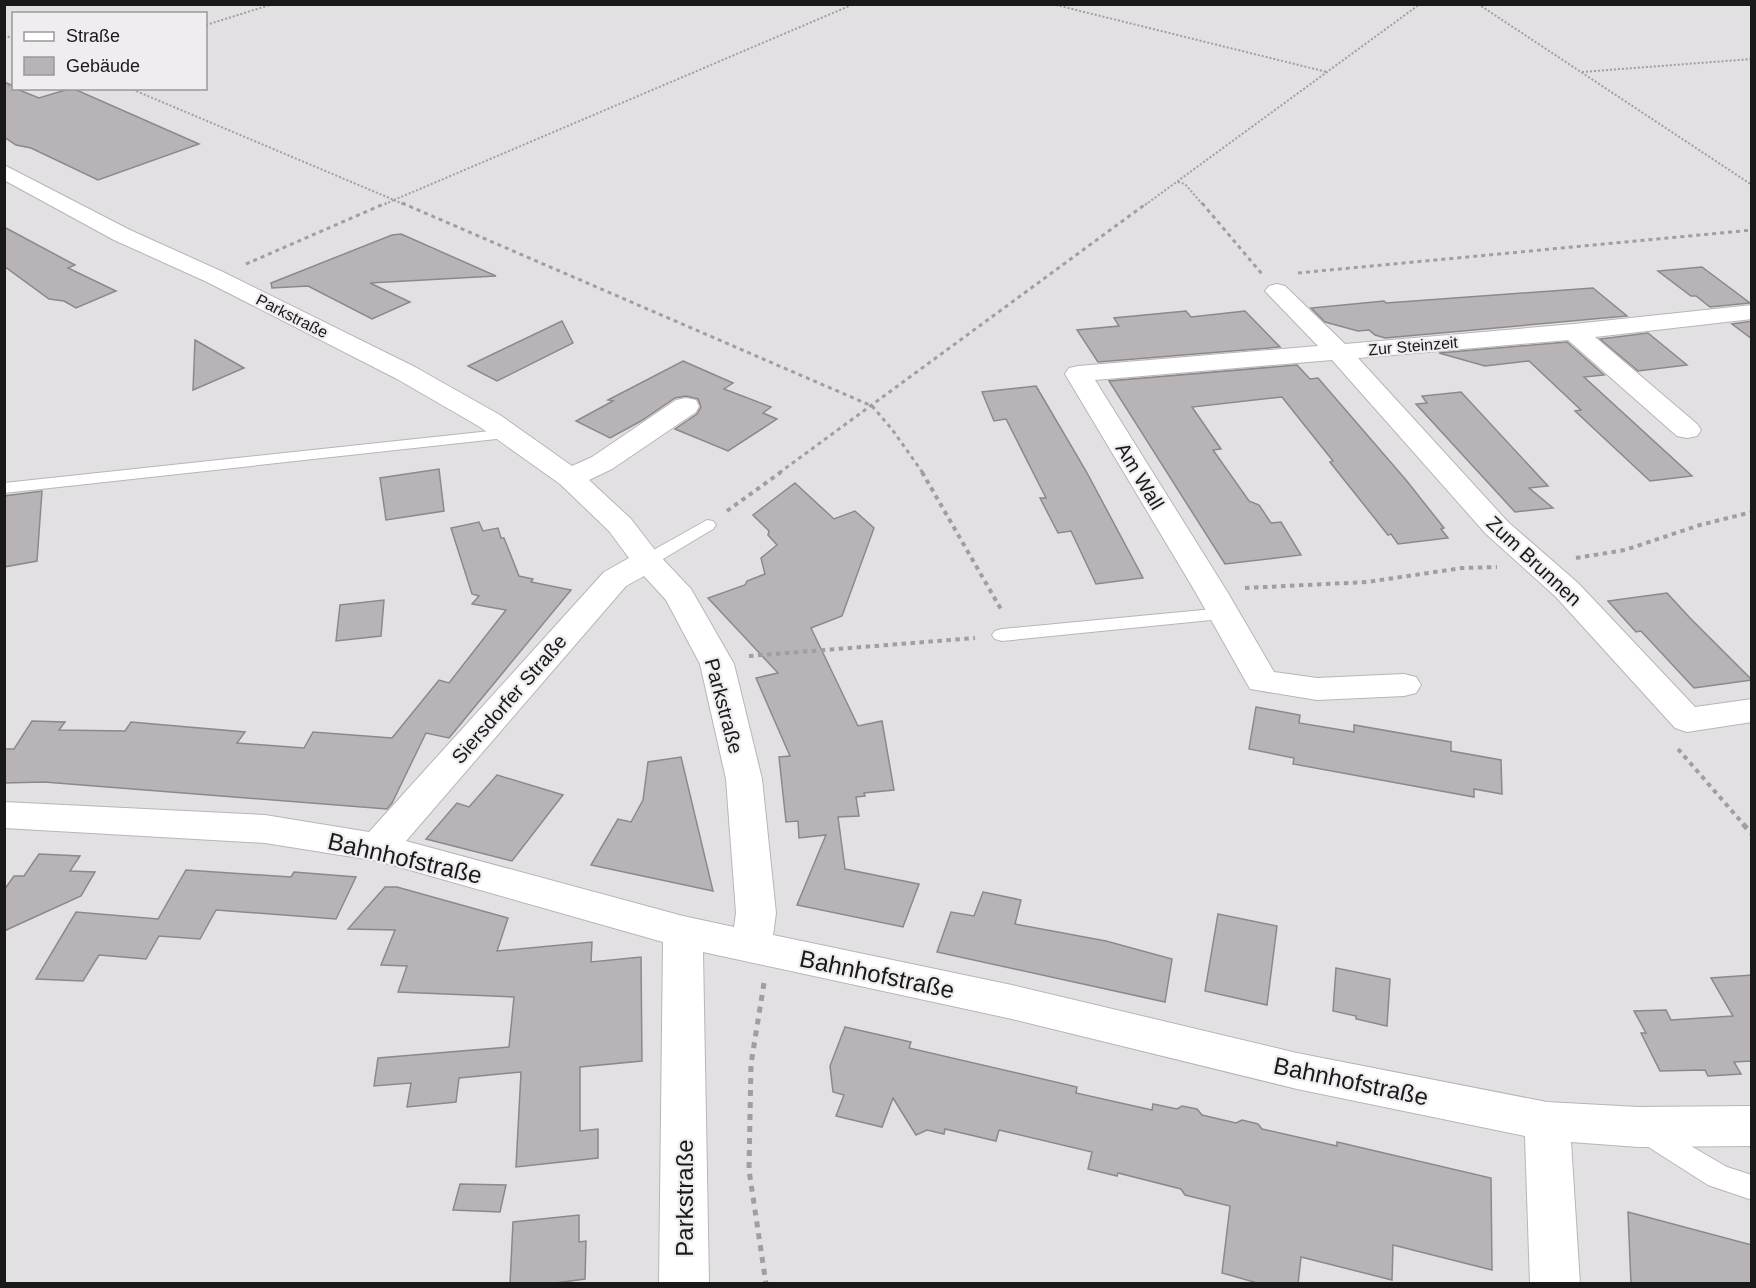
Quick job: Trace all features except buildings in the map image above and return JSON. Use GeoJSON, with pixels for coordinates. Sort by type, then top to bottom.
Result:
{"type":"FeatureCollection","features":[{"type":"Feature","properties":{"kind":"street","name":"Parkstraße"},"geometry":{"type":"LineString","coordinates":[[4,171],[122,235],[215,277],[406,373],[490,421],[570,478],[620,525],[647,561],[680,596],[717,664],[744,779],[756,913],[762,950]]}},
{"type":"Feature","properties":{"kind":"street","name":"Zur Steinzeit"},"geometry":{"type":"LineString","coordinates":[[1271,284],[1340,352],[1574,332],[1752,312]]}},
{"type":"Feature","properties":{"kind":"street"},"geometry":{"type":"LineString","coordinates":[[1574,332],[1687,430]]}},
{"type":"Feature","properties":{"kind":"street","name":"Zum Brunnen"},"geometry":{"type":"LineString","coordinates":[[1340,352],[1497,528],[1536,565],[1568,590],[1687,720]]}},
{"type":"Feature","properties":{"kind":"street","name":"Am Wall"},"geometry":{"type":"LineString","coordinates":[[1340,352],[1078,374],[1218,604],[1262,681],[1317,689],[1404,685]]}},
{"type":"Feature","properties":{"kind":"street"},"geometry":{"type":"LineString","coordinates":[[570,478],[602,463],[686,406]]}},
{"type":"Feature","properties":{"kind":"street","name":"Siersdorfer Straße"},"geometry":{"type":"LineString","coordinates":[[378,847],[615,579],[647,561]]}},
{"type":"Feature","properties":{"kind":"street"},"geometry":{"type":"LineString","coordinates":[[1687,720],[1752,711]]}},
{"type":"Feature","properties":{"kind":"street","name":"Bahnhofstraße"},"geometry":{"type":"LineString","coordinates":[[4,815],[265,829],[378,847],[683,932],[1012,1002],[1297,1071],[1547,1121],[1638,1127],[1752,1126]]}},
{"type":"Feature","properties":{"kind":"street","name":"Parkstraße"},"geometry":{"type":"LineString","coordinates":[[683,932],[684,1284]]}},
{"type":"Feature","properties":{"kind":"street"},"geometry":{"type":"LineString","coordinates":[[1547,1121],[1555,1284]]}},
{"type":"Feature","properties":{"kind":"lane"},"geometry":{"type":"LineString","coordinates":[[4,488],[508,434]]}},
{"type":"Feature","properties":{"kind":"lane"},"geometry":{"type":"LineString","coordinates":[[647,561],[707,525]]}},
{"type":"Feature","properties":{"kind":"lane"},"geometry":{"type":"LineString","coordinates":[[1002,635],[1218,604]]}},
{"type":"Feature","properties":{"kind":"lane"},"geometry":{"type":"LineString","coordinates":[[1638,1127],[1718,1176],[1752,1188]]}},
{"type":"Feature","properties":{"kind":"path"},"geometry":{"type":"LineString","coordinates":[[207,25],[273,4]]}},
{"type":"Feature","properties":{"kind":"path"},"geometry":{"type":"LineString","coordinates":[[215,277],[854,4]]}},
{"type":"Feature","properties":{"kind":"path"},"geometry":{"type":"LineString","coordinates":[[1052,4],[1327,72]]}},
{"type":"Feature","properties":{"kind":"path"},"geometry":{"type":"LineString","coordinates":[[707,525],[1420,4]]}},
{"type":"Feature","properties":{"kind":"path"},"geometry":{"type":"LineString","coordinates":[[1478,4],[1752,185]]}},
{"type":"Feature","properties":{"kind":"path"},"geometry":{"type":"LineString","coordinates":[[1580,72],[1752,59]]}},
{"type":"Feature","properties":{"kind":"path"},"geometry":{"type":"LineString","coordinates":[[134,90],[872,406],[888,424],[918,468],[1001,611],[1022,633]]}},
{"type":"Feature","properties":{"kind":"path"},"geometry":{"type":"LineString","coordinates":[[1178,182],[1185,184],[1271,284],[1752,230]]}},
{"type":"Feature","properties":{"kind":"path"},"geometry":{"type":"LineString","coordinates":[[1218,604],[1262,586],[1295,587],[1367,582],[1462,568],[1536,565],[1625,550],[1700,525],[1752,512]]}},
{"type":"Feature","properties":{"kind":"path"},"geometry":{"type":"LineString","coordinates":[[717,664],[742,656],[1002,635]]}},
{"type":"Feature","properties":{"kind":"path"},"geometry":{"type":"LineString","coordinates":[[1687,720],[1671,741],[1752,834]]}},
{"type":"Feature","properties":{"kind":"path"},"geometry":{"type":"LineString","coordinates":[[762,950],[766,971],[751,1064],[749,1170],[766,1284]]}}]}
